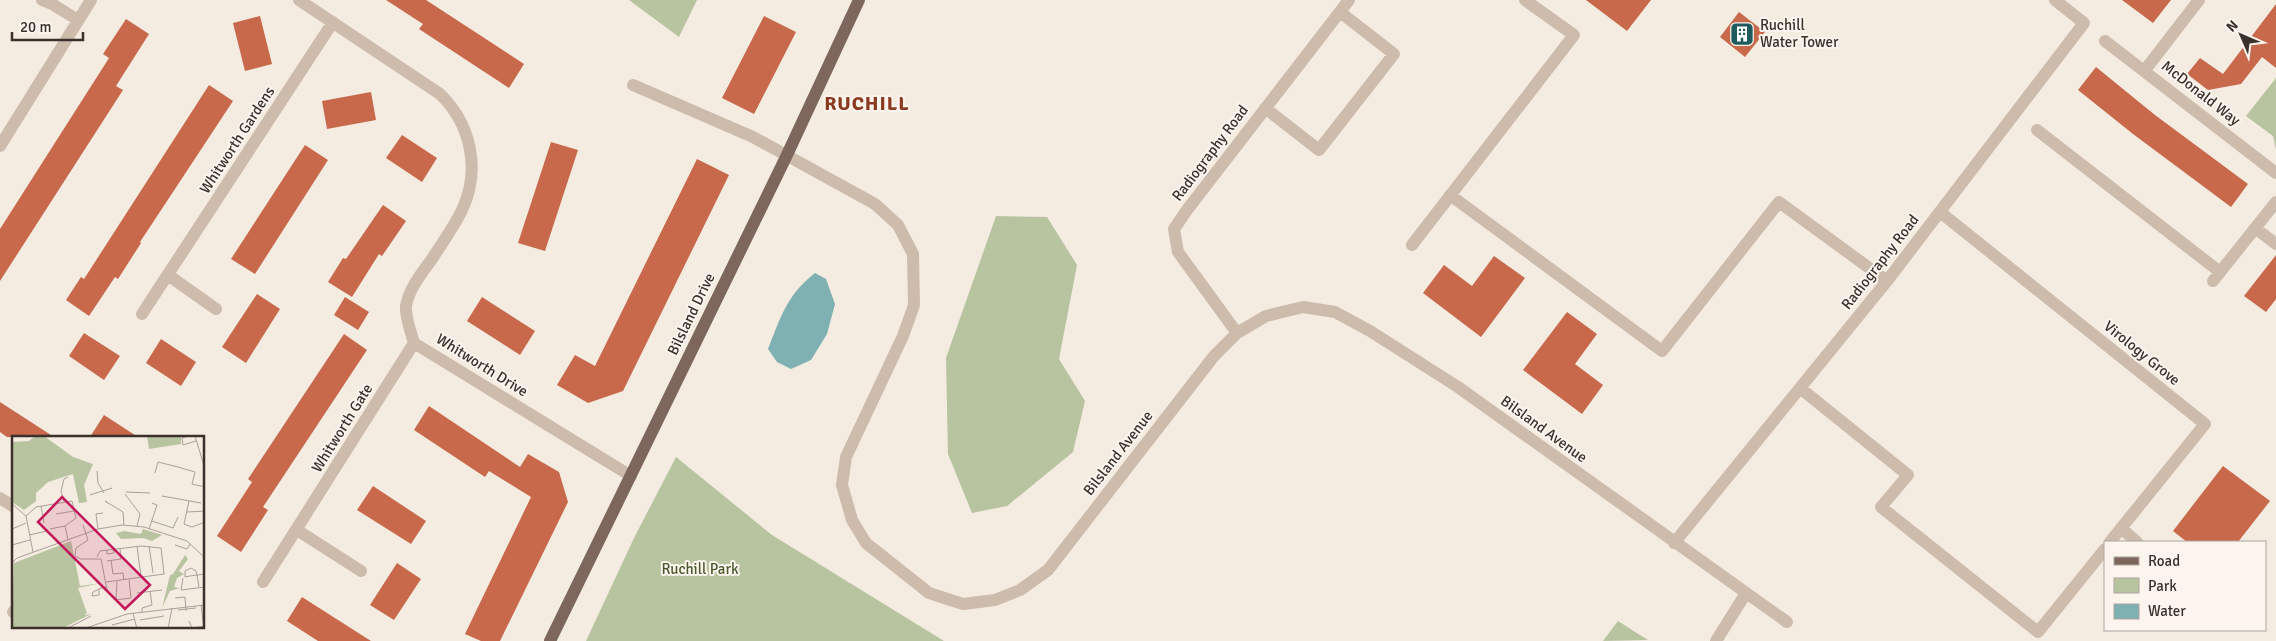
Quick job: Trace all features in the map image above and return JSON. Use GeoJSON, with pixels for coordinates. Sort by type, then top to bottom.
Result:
{"type":"FeatureCollection","features":[{"type":"Feature","properties":{"kind":"main road","name":"Bilsland Drive"},"geometry":{"type":"LineString","coordinates":[[550,641],[786,157],[859,0]]}},
{"type":"Feature","properties":{"kind":"street"},"geometry":{"type":"LineString","coordinates":[[42,0],[78,20]]}},
{"type":"Feature","properties":{"kind":"street"},"geometry":{"type":"LineString","coordinates":[[0,146],[91,0]]}},
{"type":"Feature","properties":{"kind":"street","name":"Whitworth Drive"},"geometry":{"type":"LineString","coordinates":[[299,0],[440,94],[456,111],[469,144],[472,168],[468,197],[457,220],[412,288],[406,306],[414,343],[630,476]]}},
{"type":"Feature","properties":{"kind":"street","name":"Radiography Road"},"geometry":{"type":"LineString","coordinates":[[1236,333],[1178,252],[1174,229],[1265,108],[1350,0]]}},
{"type":"Feature","properties":{"kind":"street"},"geometry":{"type":"LineString","coordinates":[[1412,245],[1574,35],[1525,0]]}},
{"type":"Feature","properties":{"kind":"street"},"geometry":{"type":"LineString","coordinates":[[2055,0],[2071,5]]}},
{"type":"Feature","properties":{"kind":"street"},"geometry":{"type":"LineString","coordinates":[[2145,70],[2199,0]]}},
{"type":"Feature","properties":{"kind":"street","name":"Radiography Road"},"geometry":{"type":"LineString","coordinates":[[1674,543],[1888,281],[2084,23],[2071,5]]}},
{"type":"Feature","properties":{"kind":"street"},"geometry":{"type":"LineString","coordinates":[[1265,108],[1319,150],[1325,143],[1394,54],[1340,12]]}},
{"type":"Feature","properties":{"kind":"street","name":"Whitworth Gardens"},"geometry":{"type":"LineString","coordinates":[[142,314],[334,22]]}},
{"type":"Feature","properties":{"kind":"street","name":"McDonald Way"},"geometry":{"type":"LineString","coordinates":[[2105,41],[2276,172]]}},
{"type":"Feature","properties":{"kind":"street","name":"Bilsland Avenue"},"geometry":{"type":"LineString","coordinates":[[633,85],[753,137],[786,157],[875,204],[898,225],[913,254],[914,304],[903,336],[846,457],[842,485],[852,520],[866,542],[929,593],[963,604],[995,600],[1020,590],[1048,570],[1214,356],[1236,333],[1266,316],[1303,307],[1335,312],[1458,387],[1787,622]]}},
{"type":"Feature","properties":{"kind":"street"},"geometry":{"type":"LineString","coordinates":[[2037,130],[2216,277],[2276,202]]}},
{"type":"Feature","properties":{"kind":"street"},"geometry":{"type":"LineString","coordinates":[[1450,195],[1662,352],[1779,202],[1888,281]]}},
{"type":"Feature","properties":{"kind":"street","name":"Virology Grove"},"geometry":{"type":"LineString","coordinates":[[1940,212],[2205,424],[2111,541]]}},
{"type":"Feature","properties":{"kind":"street"},"geometry":{"type":"LineString","coordinates":[[2255,228],[2276,244]]}},
{"type":"Feature","properties":{"kind":"street"},"geometry":{"type":"LineString","coordinates":[[168,275],[216,309]]}},
{"type":"Feature","properties":{"kind":"street","name":"Whitworth Gate"},"geometry":{"type":"LineString","coordinates":[[263,582],[414,343]]}},
{"type":"Feature","properties":{"kind":"street"},"geometry":{"type":"LineString","coordinates":[[1800,388],[1908,475],[1882,507],[2038,632],[2104,550]]}},
{"type":"Feature","properties":{"kind":"street"},"geometry":{"type":"LineString","coordinates":[[0,498],[12,506]]}},
{"type":"Feature","properties":{"kind":"street"},"geometry":{"type":"LineString","coordinates":[[2121,528],[2136,541]]}},
{"type":"Feature","properties":{"kind":"street"},"geometry":{"type":"LineString","coordinates":[[297,530],[362,571]]}},
{"type":"Feature","properties":{"kind":"street"},"geometry":{"type":"LineString","coordinates":[[1716,641],[1746,594]]}},
{"type":"Feature","properties":{"kind":"green space"},"geometry":{"type":"Polygon","coordinates":[[[629,0],[697,0],[679,37],[629,0]]]}},
{"type":"Feature","properties":{"kind":"green space"},"geometry":{"type":"Polygon","coordinates":[[[2276,78],[2276,150],[2273,136],[2246,116],[2276,78]]]}},
{"type":"Feature","properties":{"kind":"green space"},"geometry":{"type":"Polygon","coordinates":[[[996,216],[1047,217],[1077,265],[1059,359],[1085,401],[1073,452],[1007,506],[972,513],[948,454],[946,358],[996,216]]]}},
{"type":"Feature","properties":{"kind":"green space","name":"Ruchill Park"},"geometry":{"type":"Polygon","coordinates":[[[676,457],[772,535],[944,641],[586,641],[634,538],[676,457]]]}},
{"type":"Feature","properties":{"kind":"green space"},"geometry":{"type":"Polygon","coordinates":[[[1618,621],[1648,640],[1603,641],[1618,621]]]}},
{"type":"Feature","properties":{"kind":"water"},"geometry":{"type":"Polygon","coordinates":[[[815,273],[826,279],[835,304],[827,334],[811,360],[791,369],[777,362],[768,349],[781,317],[791,299],[797,290],[815,273]]]}},
{"type":"Feature","properties":{"kind":"building"},"geometry":{"type":"Polygon","coordinates":[[[386,0],[426,0],[524,64],[509,88],[419,29],[423,24],[386,0]]]}},
{"type":"Feature","properties":{"kind":"building"},"geometry":{"type":"Polygon","coordinates":[[[1586,0],[1651,0],[1627,31],[1586,0]]]}},
{"type":"Feature","properties":{"kind":"building"},"geometry":{"type":"Polygon","coordinates":[[[2122,0],[2171,0],[2153,23],[2122,0]]]}},
{"type":"Feature","properties":{"kind":"building"},"geometry":{"type":"Polygon","coordinates":[[[2276,4],[2276,68],[2262,57],[2241,84],[2208,90],[2187,74],[2200,58],[2223,74],[2276,4]]]}},
{"type":"Feature","properties":{"kind":"building","name":"Ruchill Water Tower"},"geometry":{"type":"Polygon","coordinates":[[[1739,12],[1765,32],[1745,57],[1720,37],[1739,12]]]}},
{"type":"Feature","properties":{"kind":"building"},"geometry":{"type":"Polygon","coordinates":[[[260,16],[272,64],[245,71],[233,23],[260,16]]]}},
{"type":"Feature","properties":{"kind":"building"},"geometry":{"type":"Polygon","coordinates":[[[764,16],[796,32],[754,114],[722,98],[764,16]]]}},
{"type":"Feature","properties":{"kind":"building"},"geometry":{"type":"Polygon","coordinates":[[[126,19],[149,34],[116,86],[123,90],[0,281],[0,229],[109,58],[103,54],[126,19]]]}},
{"type":"Feature","properties":{"kind":"building"},"geometry":{"type":"Polygon","coordinates":[[[2096,67],[2155,115],[2248,184],[2231,207],[2133,134],[2078,90],[2096,67]]]}},
{"type":"Feature","properties":{"kind":"building"},"geometry":{"type":"Polygon","coordinates":[[[209,85],[233,101],[140,242],[118,279],[115,277],[89,316],[66,300],[81,277],[84,279],[209,85]]]}},
{"type":"Feature","properties":{"kind":"building"},"geometry":{"type":"Polygon","coordinates":[[[371,92],[376,120],[327,129],[322,101],[371,92]]]}},
{"type":"Feature","properties":{"kind":"building"},"geometry":{"type":"Polygon","coordinates":[[[402,135],[437,158],[422,182],[386,158],[402,135]]]}},
{"type":"Feature","properties":{"kind":"building"},"geometry":{"type":"Polygon","coordinates":[[[551,142],[578,150],[545,251],[518,243],[551,142]]]}},
{"type":"Feature","properties":{"kind":"building"},"geometry":{"type":"Polygon","coordinates":[[[305,145],[328,160],[255,274],[231,259],[305,145]]]}},
{"type":"Feature","properties":{"kind":"building"},"geometry":{"type":"Polygon","coordinates":[[[697,159],[729,175],[623,391],[588,403],[557,385],[575,355],[595,366],[697,159]]]}},
{"type":"Feature","properties":{"kind":"building"},"geometry":{"type":"Polygon","coordinates":[[[383,205],[406,221],[382,256],[379,254],[352,297],[328,282],[343,258],[346,259],[383,205]]]}},
{"type":"Feature","properties":{"kind":"building"},"geometry":{"type":"Polygon","coordinates":[[[2276,255],[2276,299],[2266,312],[2244,296],[2276,255]]]}},
{"type":"Feature","properties":{"kind":"building"},"geometry":{"type":"Polygon","coordinates":[[[1494,256],[1525,278],[1481,337],[1423,293],[1444,265],[1472,286],[1494,256]]]}},
{"type":"Feature","properties":{"kind":"building"},"geometry":{"type":"Polygon","coordinates":[[[257,294],[280,309],[246,363],[222,347],[257,294]]]}},
{"type":"Feature","properties":{"kind":"building"},"geometry":{"type":"Polygon","coordinates":[[[345,297],[369,312],[358,330],[334,315],[345,297]]]}},
{"type":"Feature","properties":{"kind":"building"},"geometry":{"type":"Polygon","coordinates":[[[482,297],[535,331],[520,355],[467,321],[482,297]]]}},
{"type":"Feature","properties":{"kind":"building"},"geometry":{"type":"Polygon","coordinates":[[[1567,312],[1597,334],[1575,364],[1603,385],[1582,414],[1523,370],[1567,312]]]}},
{"type":"Feature","properties":{"kind":"building"},"geometry":{"type":"Polygon","coordinates":[[[84,333],[120,356],[104,380],[69,356],[84,333]]]}},
{"type":"Feature","properties":{"kind":"building"},"geometry":{"type":"Polygon","coordinates":[[[344,334],[367,350],[263,507],[268,510],[241,552],[217,536],[252,482],[248,479],[344,334]]]}},
{"type":"Feature","properties":{"kind":"building"},"geometry":{"type":"Polygon","coordinates":[[[161,339],[196,362],[181,386],[146,363],[161,339]]]}},
{"type":"Feature","properties":{"kind":"building"},"geometry":{"type":"Polygon","coordinates":[[[0,402],[52,436],[7,437],[0,432],[0,402]]]}},
{"type":"Feature","properties":{"kind":"building"},"geometry":{"type":"Polygon","coordinates":[[[429,406],[520,467],[528,454],[559,472],[568,502],[500,641],[481,641],[465,634],[531,497],[489,471],[485,477],[414,430],[429,406]]]}},
{"type":"Feature","properties":{"kind":"building"},"geometry":{"type":"Polygon","coordinates":[[[104,415],[136,436],[91,436],[104,415]]]}},
{"type":"Feature","properties":{"kind":"building"},"geometry":{"type":"Polygon","coordinates":[[[2223,466],[2270,501],[2239,541],[2186,541],[2173,531],[2223,466]]]}},
{"type":"Feature","properties":{"kind":"building"},"geometry":{"type":"Polygon","coordinates":[[[373,486],[426,521],[411,544],[357,510],[373,486]]]}},
{"type":"Feature","properties":{"kind":"building"},"geometry":{"type":"Polygon","coordinates":[[[397,563],[421,579],[394,620],[370,605],[397,563]]]}},
{"type":"Feature","properties":{"kind":"building"},"geometry":{"type":"Polygon","coordinates":[[[302,597],[371,641],[318,641],[287,621],[302,597]]]}},
{"type":"Feature","properties":{"kind":"place","name":"Ruchill Water Tower"},"geometry":{"type":"Point","coordinates":[1742,34]}},
{"type":"Feature","properties":{"kind":"district","name":"RUCHILL"},"geometry":{"type":"Point","coordinates":[867,103]}}]}
